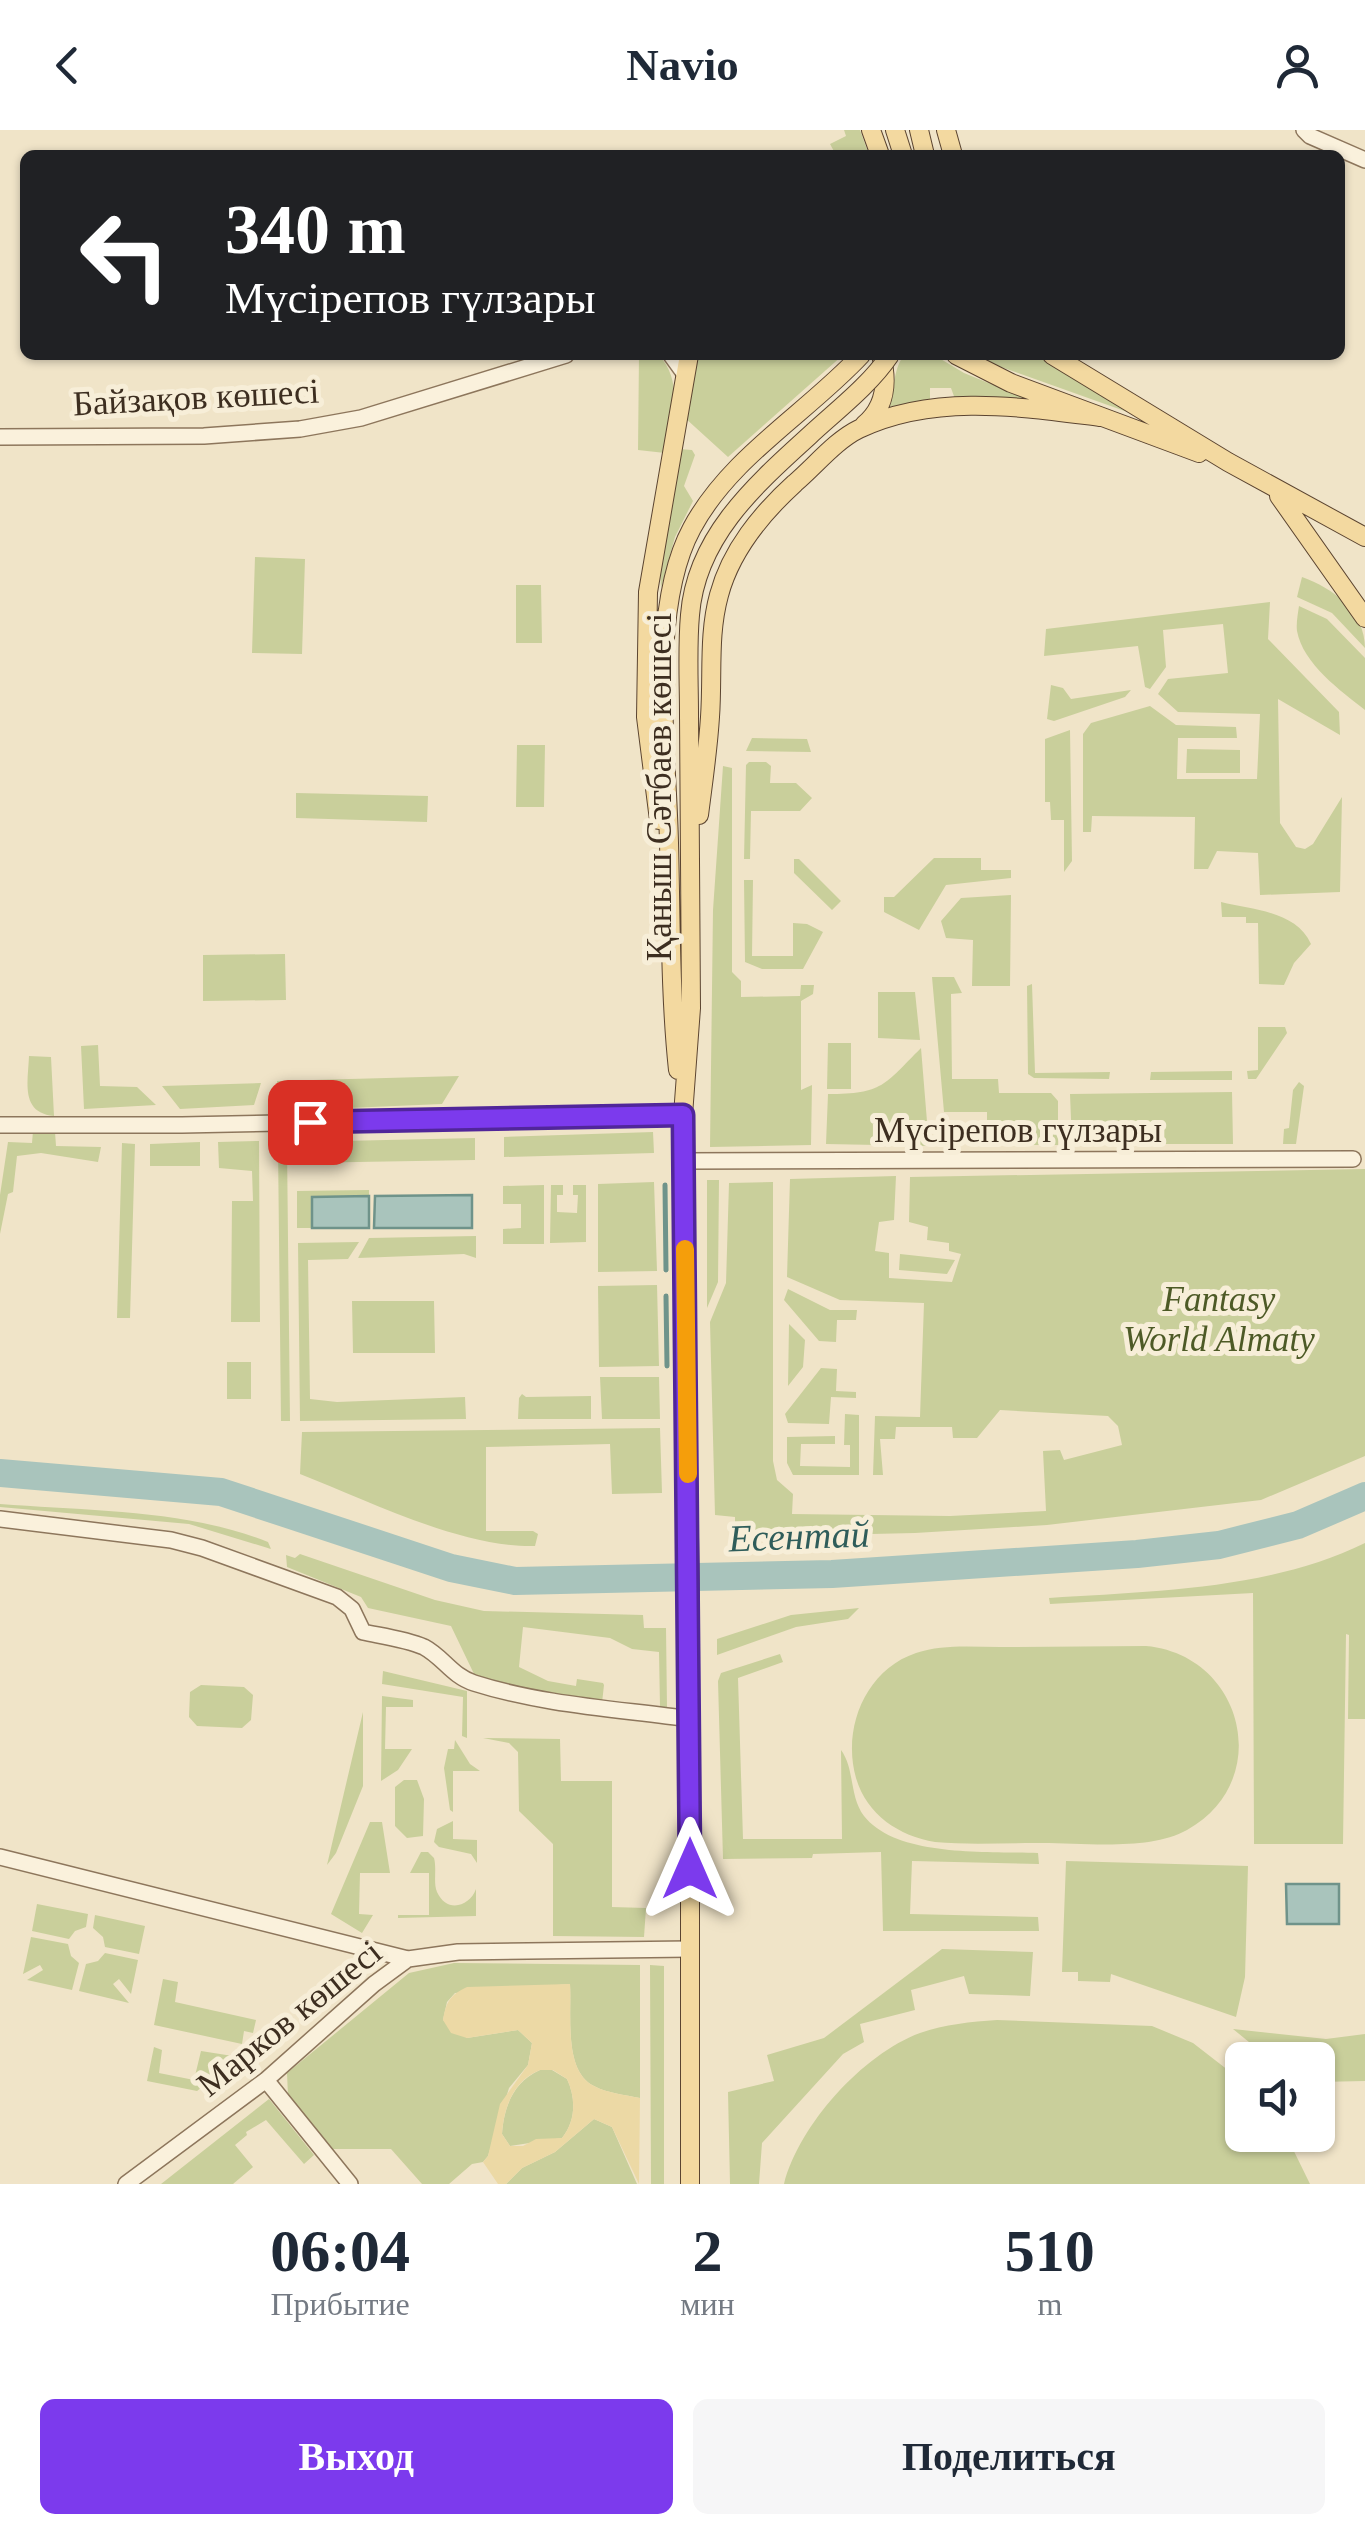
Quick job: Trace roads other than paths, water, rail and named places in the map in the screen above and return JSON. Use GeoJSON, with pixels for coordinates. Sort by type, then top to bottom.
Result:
{"type":"FeatureCollection","features":[{"type":"Feature","properties":{"kind":"main road","name":"Қаныш Сәтбаев көшесі"},"geometry":{"type":"LineString","coordinates":[[680,896],[666,715],[669,594],[692,528],[708,502],[736,470],[856,360]]}},
{"type":"Feature","properties":{"kind":"main road"},"geometry":{"type":"LineString","coordinates":[[680,896],[711,715],[713,621],[724,578],[752,527],[770,507],[877,412],[886,382],[882,360]]}},
{"type":"Feature","properties":{"kind":"main road","name":"Қаныш Сәтбаев көшесі"},"geometry":{"type":"LineString","coordinates":[[690,2184],[690,1607],[684,1161],[671,1007],[680,896],[692,597],[716,538],[749,491],[864,386],[886,360]]}},
{"type":"Feature","properties":{"kind":"main road"},"geometry":{"type":"LineString","coordinates":[[966,360],[1011,383],[1228,462]]}},
{"type":"Feature","properties":{"kind":"main road"},"geometry":{"type":"LineString","coordinates":[[1060,360],[1228,462],[1365,537]]}},
{"type":"Feature","properties":{"kind":"main road"},"geometry":{"type":"LineString","coordinates":[[680,896],[646,716],[646,665],[652,556],[686,364]]}},
{"type":"Feature","properties":{"kind":"main road"},"geometry":{"type":"LineString","coordinates":[[860,429],[892,417],[965,404],[1100,417]]}},
{"type":"Feature","properties":{"kind":"main road"},"geometry":{"type":"LineString","coordinates":[[1273,488],[1365,618]]}},
{"type":"Feature","properties":{"kind":"street"},"geometry":{"type":"LineString","coordinates":[[1304,130],[1342,150]]}},
{"type":"Feature","properties":{"kind":"street","name":"Байзақов көшесі"},"geometry":{"type":"LineString","coordinates":[[0,437],[153,437],[300,429],[361,418],[550,360]]}},
{"type":"Feature","properties":{"kind":"street"},"geometry":{"type":"LineString","coordinates":[[0,1125],[182,1126],[683,1115]]}},
{"type":"Feature","properties":{"kind":"street","name":"Мүсірепов гүлзары"},"geometry":{"type":"LineString","coordinates":[[684,1161],[1353,1159]]}},
{"type":"Feature","properties":{"kind":"street"},"geometry":{"type":"LineString","coordinates":[[0,1519],[126,1534],[202,1548],[337,1597],[352,1609],[363,1632],[422,1646],[436,1654],[454,1674],[471,1682],[530,1697],[690,1719]]}},
{"type":"Feature","properties":{"kind":"street"},"geometry":{"type":"LineString","coordinates":[[0,1857],[408,1959]]}},
{"type":"Feature","properties":{"kind":"street","name":"Марков көшесі"},"geometry":{"type":"LineString","coordinates":[[126,2184],[266,2080],[374,1984],[408,1959],[458,1952],[690,1948]]}},
{"type":"Feature","properties":{"kind":"street"},"geometry":{"type":"LineString","coordinates":[[266,2080],[350,2184]]}},
{"type":"Feature","properties":{"kind":"water"},"geometry":{"type":"Polygon","coordinates":[[[472,1195],[472,1228],[374,1228],[375,1196],[472,1195]]]}},
{"type":"Feature","properties":{"kind":"water"},"geometry":{"type":"Polygon","coordinates":[[[369,1196],[369,1228],[312,1228],[312,1197],[369,1196]]]}},
{"type":"Feature","properties":{"kind":"water"},"geometry":{"type":"Polygon","coordinates":[[[1286,1884],[1339,1884],[1339,1924],[1287,1924],[1286,1884]]]}},
{"type":"Feature","properties":{"kind":"waterway"},"geometry":{"type":"LineString","coordinates":[[665,1185],[666,1270]]}},
{"type":"Feature","properties":{"kind":"waterway"},"geometry":{"type":"LineString","coordinates":[[666,1296],[667,1366]]}},
{"type":"Feature","properties":{"kind":"waterway","name":"Есентай"},"geometry":{"type":"LineString","coordinates":[[0,1473],[221,1492],[451,1568],[515,1581],[832,1574],[1137,1554],[1219,1545],[1298,1525],[1365,1496]]}},
{"type":"Feature","properties":{"kind":"park label","name":"Fantasy World Almaty"},"geometry":{"type":"Point","coordinates":[1219,1319]}}]}
